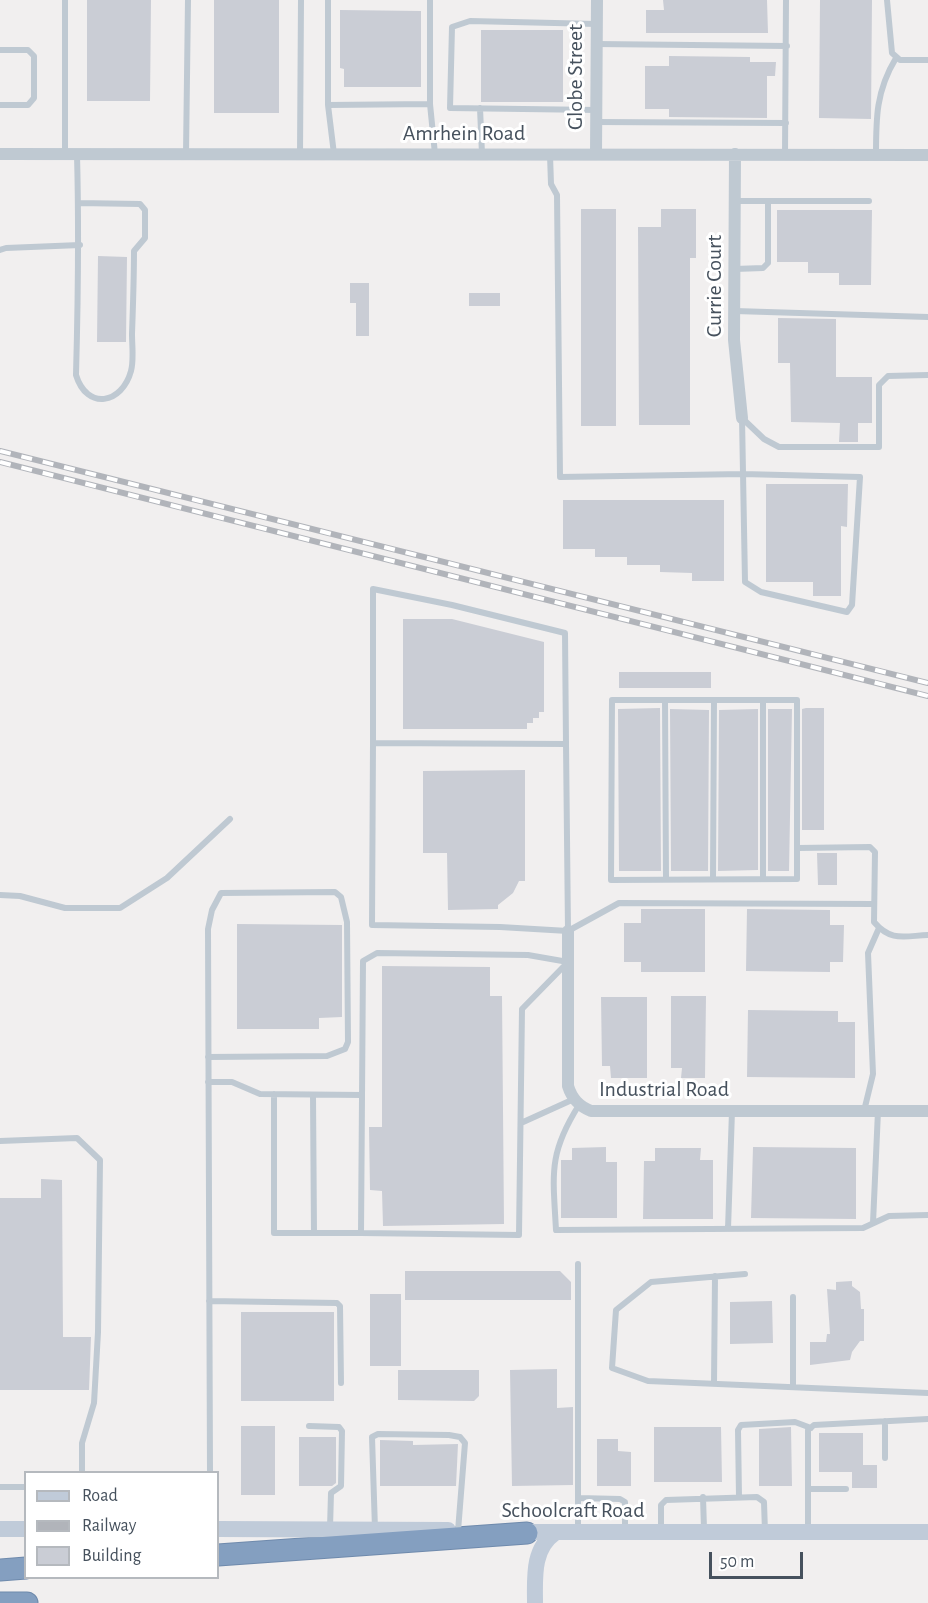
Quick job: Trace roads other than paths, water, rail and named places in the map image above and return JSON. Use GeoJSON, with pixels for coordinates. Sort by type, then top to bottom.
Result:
{"type":"FeatureCollection","features":[{"type":"Feature","properties":{"kind":"highway"},"geometry":{"type":"LineString","coordinates":[[219,1556],[527,1533]]}},
{"type":"Feature","properties":{"kind":"highway"},"geometry":{"type":"LineString","coordinates":[[0,1570],[24,1568]]}},
{"type":"Feature","properties":{"kind":"highway"},"geometry":{"type":"LineString","coordinates":[[0,1603],[27,1603]]}},
{"type":"Feature","properties":{"kind":"main road"},"geometry":{"type":"LineString","coordinates":[[0,1529],[24,1529]]}},
{"type":"Feature","properties":{"kind":"main road","name":"Schoolcraft Road"},"geometry":{"type":"LineString","coordinates":[[219,1529],[375,1529],[527,1533],[928,1532]]}},
{"type":"Feature","properties":{"kind":"main road"},"geometry":{"type":"LineString","coordinates":[[536,1603],[536,1572],[542,1547],[555,1533]]}},
{"type":"Feature","properties":{"kind":"street","name":"Globe Street"},"geometry":{"type":"LineString","coordinates":[[596,154],[597,0]]}},
{"type":"Feature","properties":{"kind":"street","name":"Amrhein Road"},"geometry":{"type":"LineString","coordinates":[[0,154],[928,155]]}},
{"type":"Feature","properties":{"kind":"street","name":"Currie Court"},"geometry":{"type":"LineString","coordinates":[[735,154],[735,311],[742,418]]}},
{"type":"Feature","properties":{"kind":"street","name":"Industrial Road"},"geometry":{"type":"LineString","coordinates":[[568,931],[568,1086],[576,1102],[591,1111],[928,1111]]}},
{"type":"Feature","properties":{"kind":"lane"},"geometry":{"type":"LineString","coordinates":[[65,0],[71,154],[78,203],[80,245],[76,375],[80,390],[88,397],[105,400],[118,393],[132,370],[134,251],[145,238],[145,210],[140,204],[78,203]]}},
{"type":"Feature","properties":{"kind":"lane"},"geometry":{"type":"LineString","coordinates":[[186,154],[188,0]]}},
{"type":"Feature","properties":{"kind":"lane"},"geometry":{"type":"LineString","coordinates":[[300,154],[301,0]]}},
{"type":"Feature","properties":{"kind":"lane"},"geometry":{"type":"LineString","coordinates":[[328,0],[328,105],[334,154]]}},
{"type":"Feature","properties":{"kind":"lane"},"geometry":{"type":"LineString","coordinates":[[430,0],[430,104],[435,154]]}},
{"type":"Feature","properties":{"kind":"lane"},"geometry":{"type":"LineString","coordinates":[[785,154],[786,0]]}},
{"type":"Feature","properties":{"kind":"lane"},"geometry":{"type":"LineString","coordinates":[[887,0],[890,43],[896,58]]}},
{"type":"Feature","properties":{"kind":"lane"},"geometry":{"type":"LineString","coordinates":[[597,24],[470,21],[452,27],[450,108],[786,123]]}},
{"type":"Feature","properties":{"kind":"lane"},"geometry":{"type":"LineString","coordinates":[[596,44],[787,46]]}},
{"type":"Feature","properties":{"kind":"lane"},"geometry":{"type":"LineString","coordinates":[[0,50],[28,50],[34,56],[34,98],[28,105],[0,105]]}},
{"type":"Feature","properties":{"kind":"lane"},"geometry":{"type":"LineString","coordinates":[[896,58],[928,60]]}},
{"type":"Feature","properties":{"kind":"lane"},"geometry":{"type":"LineString","coordinates":[[876,155],[880,94],[884,78],[896,58]]}},
{"type":"Feature","properties":{"kind":"lane"},"geometry":{"type":"LineString","coordinates":[[328,105],[430,104]]}},
{"type":"Feature","properties":{"kind":"lane"},"geometry":{"type":"LineString","coordinates":[[480,108],[482,154]]}},
{"type":"Feature","properties":{"kind":"lane"},"geometry":{"type":"LineString","coordinates":[[550,154],[551,184],[557,195],[560,477],[743,474],[860,477],[852,605],[847,612],[761,592],[745,582],[743,474],[742,418]]}},
{"type":"Feature","properties":{"kind":"lane"},"geometry":{"type":"LineString","coordinates":[[735,201],[869,201]]}},
{"type":"Feature","properties":{"kind":"lane"},"geometry":{"type":"LineString","coordinates":[[735,269],[763,268],[768,263],[768,201]]}},
{"type":"Feature","properties":{"kind":"lane"},"geometry":{"type":"LineString","coordinates":[[0,250],[80,245]]}},
{"type":"Feature","properties":{"kind":"lane"},"geometry":{"type":"LineString","coordinates":[[735,311],[928,317]]}},
{"type":"Feature","properties":{"kind":"lane"},"geometry":{"type":"LineString","coordinates":[[742,418],[764,439],[779,447],[879,447],[879,385],[888,376],[928,375]]}},
{"type":"Feature","properties":{"kind":"lane"},"geometry":{"type":"LineString","coordinates":[[568,931],[565,633],[452,605],[373,589],[372,925],[500,927],[568,931],[619,903],[873,904]]}},
{"type":"Feature","properties":{"kind":"lane"},"geometry":{"type":"LineString","coordinates":[[612,700],[763,700],[797,700],[797,879],[610,880],[612,700]]}},
{"type":"Feature","properties":{"kind":"lane"},"geometry":{"type":"LineString","coordinates":[[665,700],[666,879]]}},
{"type":"Feature","properties":{"kind":"lane"},"geometry":{"type":"LineString","coordinates":[[713,879],[714,700]]}},
{"type":"Feature","properties":{"kind":"lane"},"geometry":{"type":"LineString","coordinates":[[763,700],[763,879]]}},
{"type":"Feature","properties":{"kind":"lane"},"geometry":{"type":"LineString","coordinates":[[373,743],[566,744]]}},
{"type":"Feature","properties":{"kind":"lane"},"geometry":{"type":"LineString","coordinates":[[0,896],[20,896],[64,908],[120,908],[167,878],[230,819]]}},
{"type":"Feature","properties":{"kind":"lane"},"geometry":{"type":"LineString","coordinates":[[798,848],[870,847],[875,852],[874,922],[883,933],[894,937],[928,935]]}},
{"type":"Feature","properties":{"kind":"lane"},"geometry":{"type":"LineString","coordinates":[[208,1057],[327,1056],[345,1049],[348,1042],[347,922],[341,897],[335,892],[221,894],[212,910],[208,929],[208,1057],[208,1082],[210,1471]]}},
{"type":"Feature","properties":{"kind":"lane"},"geometry":{"type":"LineString","coordinates":[[864,1111],[873,1074],[868,954],[879,928]]}},
{"type":"Feature","properties":{"kind":"lane"},"geometry":{"type":"LineString","coordinates":[[361,1233],[363,961],[368,956],[377,953],[528,955],[568,962]]}},
{"type":"Feature","properties":{"kind":"lane"},"geometry":{"type":"LineString","coordinates":[[274,1094],[274,1233],[519,1235],[522,1009],[568,962]]}},
{"type":"Feature","properties":{"kind":"lane"},"geometry":{"type":"LineString","coordinates":[[208,1082],[232,1082],[260,1094],[362,1095]]}},
{"type":"Feature","properties":{"kind":"lane"},"geometry":{"type":"LineString","coordinates":[[313,1095],[314,1233]]}},
{"type":"Feature","properties":{"kind":"lane"},"geometry":{"type":"LineString","coordinates":[[521,1123],[576,1102]]}},
{"type":"Feature","properties":{"kind":"lane"},"geometry":{"type":"LineString","coordinates":[[576,1102],[553,1162],[556,1230],[862,1228],[889,1216],[928,1215]]}},
{"type":"Feature","properties":{"kind":"lane"},"geometry":{"type":"LineString","coordinates":[[728,1229],[732,1111]]}},
{"type":"Feature","properties":{"kind":"lane"},"geometry":{"type":"LineString","coordinates":[[873,1223],[878,1111]]}},
{"type":"Feature","properties":{"kind":"lane"},"geometry":{"type":"LineString","coordinates":[[0,1141],[77,1138],[100,1160],[98,1332],[94,1403],[82,1443],[82,1471]]}},
{"type":"Feature","properties":{"kind":"lane"},"geometry":{"type":"LineString","coordinates":[[578,1263],[578,1533]]}},
{"type":"Feature","properties":{"kind":"lane"},"geometry":{"type":"LineString","coordinates":[[745,1274],[651,1282],[616,1310],[612,1368],[648,1382],[928,1393]]}},
{"type":"Feature","properties":{"kind":"lane"},"geometry":{"type":"LineString","coordinates":[[714,1384],[715,1276]]}},
{"type":"Feature","properties":{"kind":"lane"},"geometry":{"type":"LineString","coordinates":[[794,1297],[794,1387]]}},
{"type":"Feature","properties":{"kind":"lane"},"geometry":{"type":"LineString","coordinates":[[209,1301],[337,1303],[340,1306],[341,1383]]}},
{"type":"Feature","properties":{"kind":"lane"},"geometry":{"type":"LineString","coordinates":[[808,1532],[808,1430],[814,1425],[928,1419]]}},
{"type":"Feature","properties":{"kind":"lane"},"geometry":{"type":"LineString","coordinates":[[885,1421],[885,1458]]}},
{"type":"Feature","properties":{"kind":"lane"},"geometry":{"type":"LineString","coordinates":[[739,1497],[738,1430],[741,1425],[795,1422],[811,1428]]}},
{"type":"Feature","properties":{"kind":"lane"},"geometry":{"type":"LineString","coordinates":[[309,1426],[339,1427],[342,1431],[341,1486],[331,1493],[330,1529]]}},
{"type":"Feature","properties":{"kind":"lane"},"geometry":{"type":"LineString","coordinates":[[375,1529],[372,1437],[378,1434],[449,1435],[460,1437],[465,1443],[458,1531]]}},
{"type":"Feature","properties":{"kind":"lane"},"geometry":{"type":"LineString","coordinates":[[0,1487],[24,1487]]}},
{"type":"Feature","properties":{"kind":"lane"},"geometry":{"type":"LineString","coordinates":[[808,1489],[846,1489]]}},
{"type":"Feature","properties":{"kind":"lane"},"geometry":{"type":"LineString","coordinates":[[703,1497],[704,1533]]}},
{"type":"Feature","properties":{"kind":"lane"},"geometry":{"type":"LineString","coordinates":[[661,1533],[661,1505],[666,1500],[757,1497],[764,1502],[765,1533]]}},
{"type":"Feature","properties":{"kind":"lane"},"geometry":{"type":"LineString","coordinates":[[578,1498],[620,1499],[625,1502],[625,1533]]}},
{"type":"Feature","properties":{"kind":"railway"},"geometry":{"type":"LineString","coordinates":[[0,451],[928,683]]}},
{"type":"Feature","properties":{"kind":"railway"},"geometry":{"type":"LineString","coordinates":[[0,462],[928,696]]}}]}
